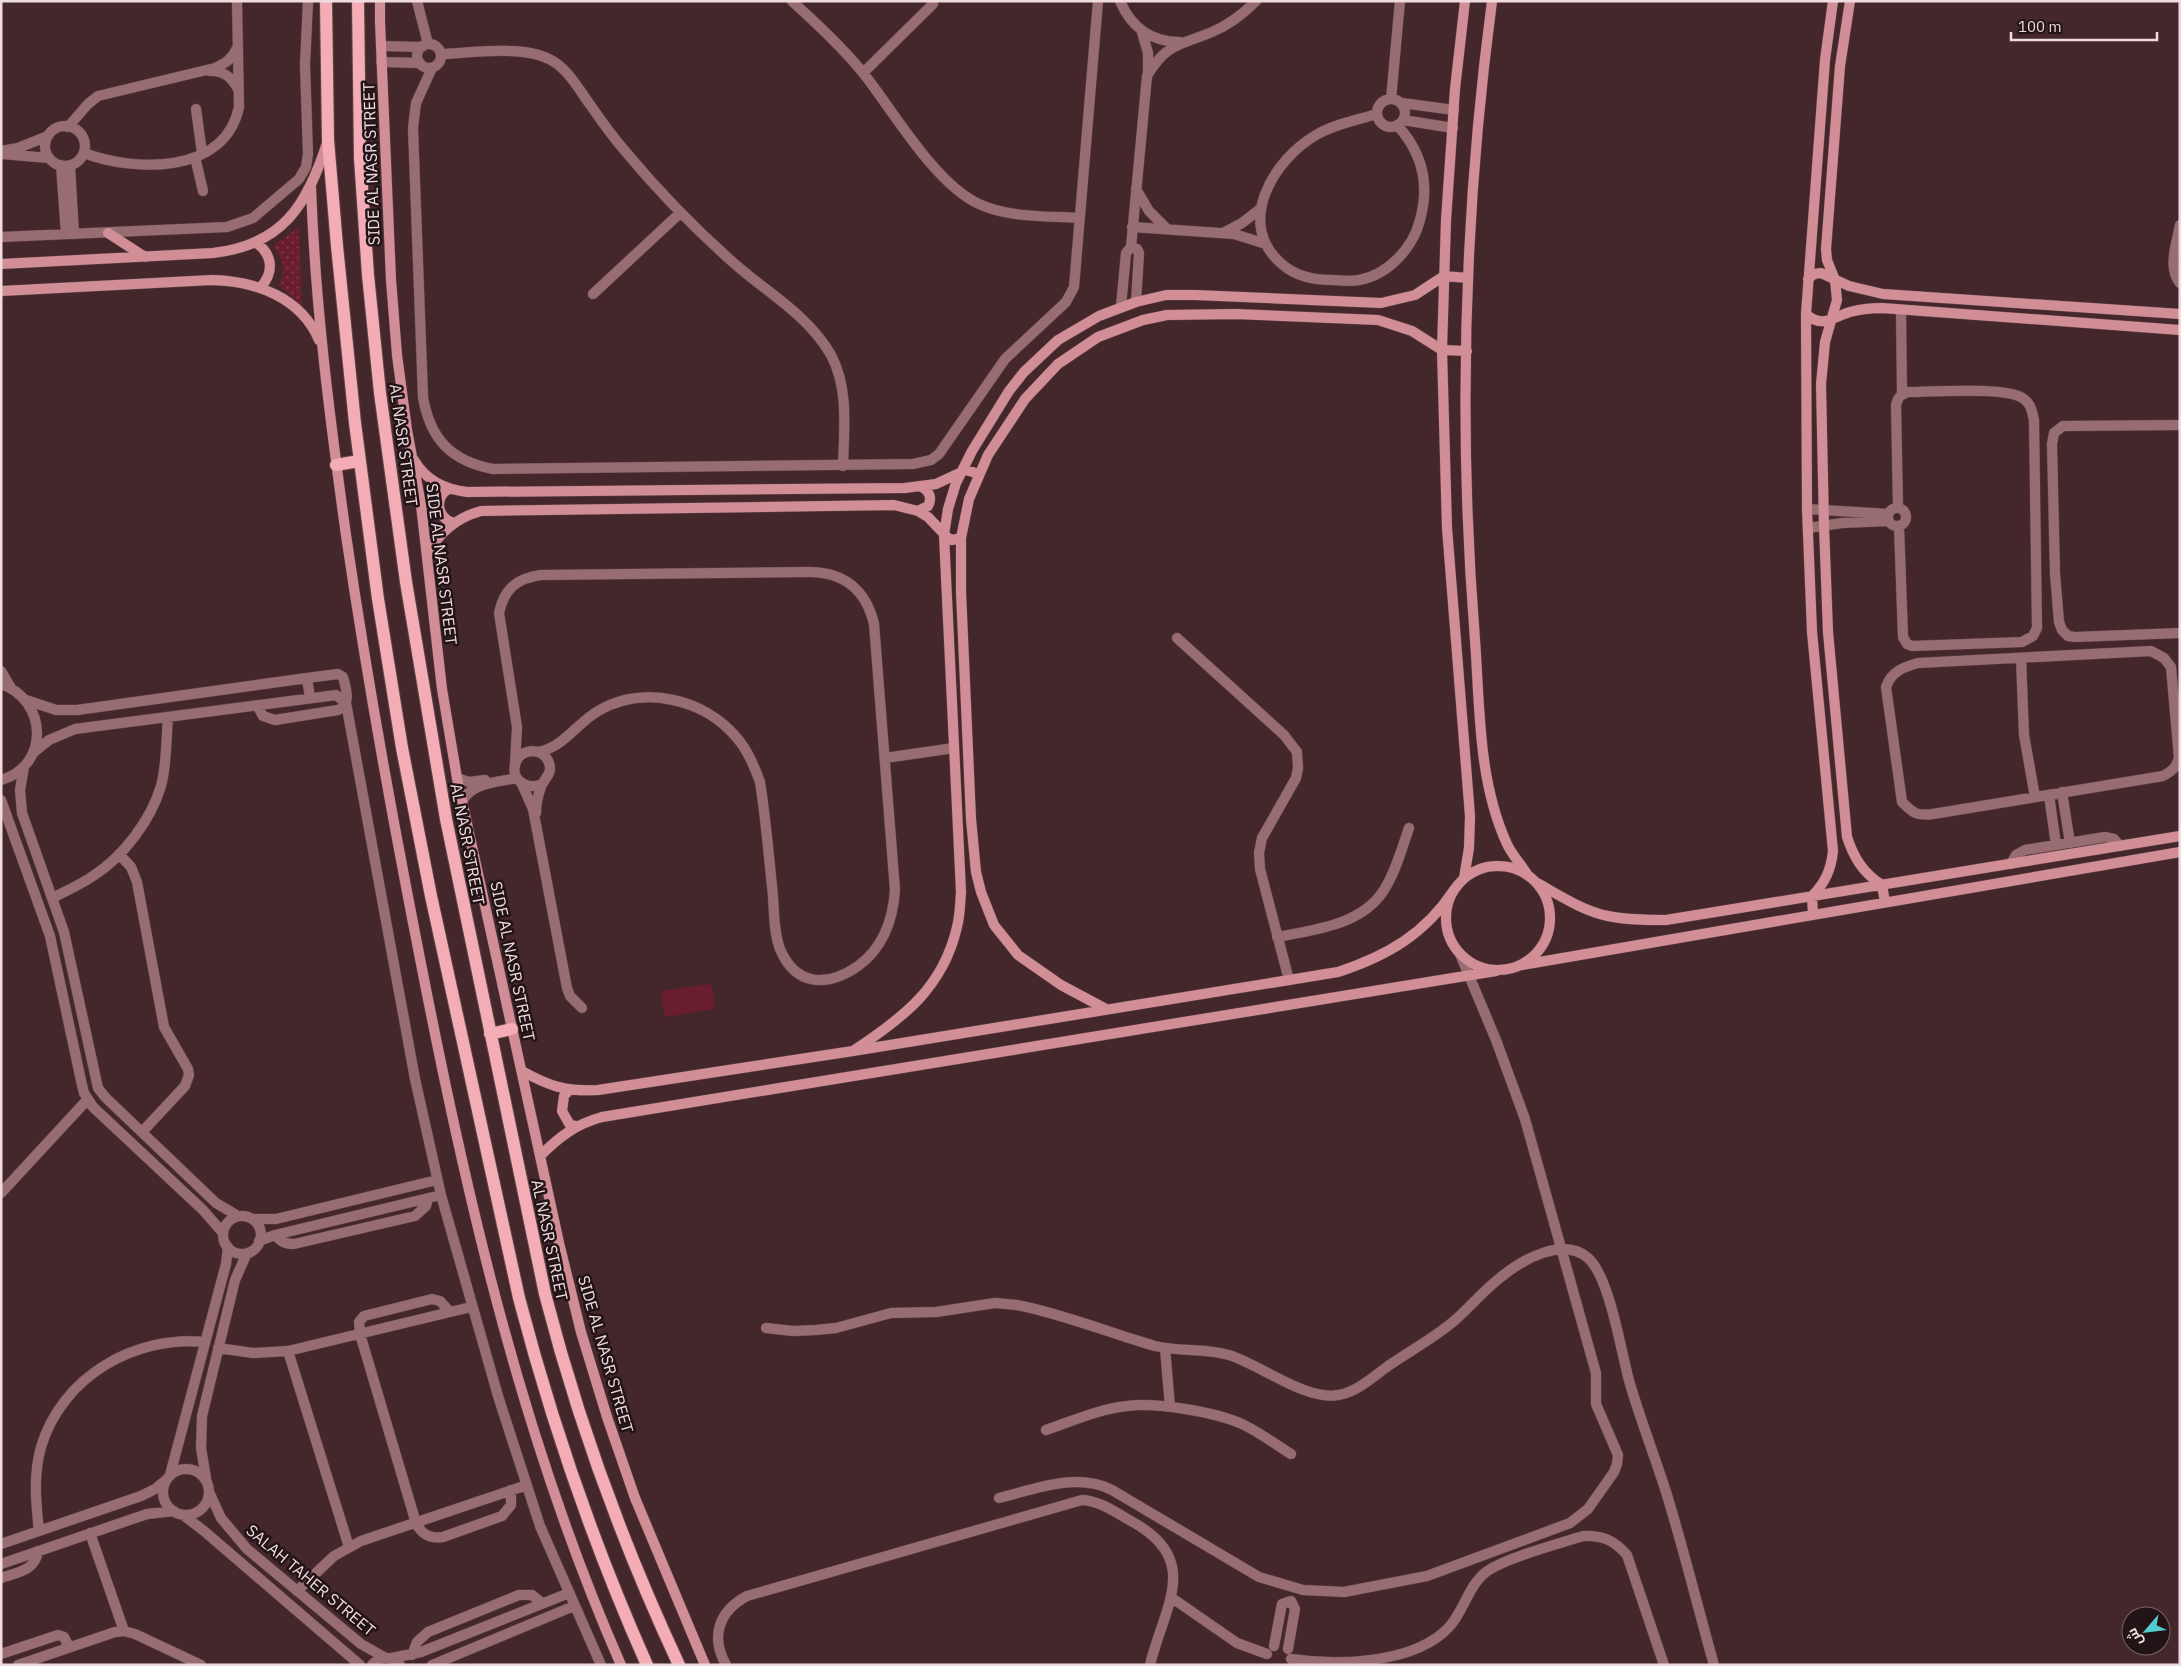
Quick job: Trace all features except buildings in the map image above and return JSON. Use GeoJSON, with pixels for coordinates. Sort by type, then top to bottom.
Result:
{"type":"FeatureCollection","features":[{"type":"Feature","properties":{"kind":"main road"},"geometry":{"type":"LineString","coordinates":[[326,1],[328,140],[344,324],[359,461],[390,674],[418,831],[519,1298],[544,1390],[574,1481],[611,1581],[647,1665]]}},
{"type":"Feature","properties":{"kind":"main road","name":"AL NASR STREET"},"geometry":{"type":"LineString","coordinates":[[358,1],[363,207],[380,393],[406,582],[431,737],[544,1294],[559,1351],[615,1519],[679,1665]]}},
{"type":"Feature","properties":{"kind":"main road"},"geometry":{"type":"LineString","coordinates":[[336,465],[359,461]]}},
{"type":"Feature","properties":{"kind":"main road"},"geometry":{"type":"LineString","coordinates":[[490,1034],[512,1029]]}},
{"type":"Feature","properties":{"kind":"street"},"geometry":{"type":"LineString","coordinates":[[84,153],[112,162],[139,166],[166,164],[199,155],[218,144],[230,131],[237,116],[237,1]]}},
{"type":"Feature","properties":{"kind":"street"},"geometry":{"type":"LineString","coordinates":[[1,237],[236,226],[253,218],[299,179],[306,167],[308,154],[305,65],[308,1]]}},
{"type":"Feature","properties":{"kind":"street","name":"SIDE AL NASR STREET"},"geometry":{"type":"LineString","coordinates":[[380,1],[381,62],[394,318],[402,392],[421,505],[442,689],[457,778],[570,1290],[607,1417],[650,1537],[705,1665]]}},
{"type":"Feature","properties":{"kind":"street"},"geometry":{"type":"LineString","coordinates":[[417,1],[425,46]]}},
{"type":"Feature","properties":{"kind":"street"},"geometry":{"type":"LineString","coordinates":[[792,1],[824,30],[863,73],[938,172],[964,196],[978,204],[994,209],[1080,218]]}},
{"type":"Feature","properties":{"kind":"street"},"geometry":{"type":"LineString","coordinates":[[441,54],[438,64],[432,68],[416,103],[413,128],[423,397],[431,427],[439,440],[450,451],[463,460],[493,469],[843,466],[922,463],[939,454],[1005,359],[1066,302],[1071,295],[1076,278],[1098,1]]}},
{"type":"Feature","properties":{"kind":"street"},"geometry":{"type":"LineString","coordinates":[[1120,1],[1125,12],[1142,32],[1148,53],[1131,247],[1126,254],[1122,306]]}},
{"type":"Feature","properties":{"kind":"street"},"geometry":{"type":"LineString","coordinates":[[1147,76],[1161,56],[1180,42],[1225,26],[1256,1]]}},
{"type":"Feature","properties":{"kind":"street"},"geometry":{"type":"LineString","coordinates":[[1391,99],[1400,1]]}},
{"type":"Feature","properties":{"kind":"street"},"geometry":{"type":"LineString","coordinates":[[1464,878],[1469,848],[1470,816],[1447,528],[1442,350],[1444,276],[1454,110],[1465,1]]}},
{"type":"Feature","properties":{"kind":"street"},"geometry":{"type":"LineString","coordinates":[[1492,1],[1480,92],[1470,223],[1467,351],[1468,526],[1486,775],[1496,816],[1505,839],[1527,874]]}},
{"type":"Feature","properties":{"kind":"street"},"geometry":{"type":"LineString","coordinates":[[1812,896],[1821,888],[1827,876],[1833,851],[1812,642],[1807,509],[1806,314],[1825,60],[1833,1]]}},
{"type":"Feature","properties":{"kind":"street"},"geometry":{"type":"LineString","coordinates":[[1850,1],[1840,66],[1826,249],[1827,260],[1836,280],[1837,300],[1825,342],[1820,384],[1823,510],[1828,632],[1847,837],[1856,860],[1863,870],[1882,885],[1885,902]]}},
{"type":"Feature","properties":{"kind":"street"},"geometry":{"type":"LineString","coordinates":[[863,73],[933,4]]}},
{"type":"Feature","properties":{"kind":"street"},"geometry":{"type":"LineString","coordinates":[[1142,32],[1160,40],[1180,42]]}},
{"type":"Feature","properties":{"kind":"street"},"geometry":{"type":"LineString","coordinates":[[68,127],[88,104],[98,96],[202,71],[226,63],[234,55],[238,45]]}},
{"type":"Feature","properties":{"kind":"street"},"geometry":{"type":"LineString","coordinates":[[381,46],[436,47],[441,54]]}},
{"type":"Feature","properties":{"kind":"street"},"geometry":{"type":"LineString","coordinates":[[420,63],[418,54],[425,46]]}},
{"type":"Feature","properties":{"kind":"street"},"geometry":{"type":"LineString","coordinates":[[441,54],[528,52],[550,59],[568,74],[625,151],[679,214],[737,266],[800,317],[823,342],[832,357],[843,390],[843,466]]}},
{"type":"Feature","properties":{"kind":"street"},"geometry":{"type":"LineString","coordinates":[[381,62],[420,63],[423,66],[432,68]]}},
{"type":"Feature","properties":{"kind":"street"},"geometry":{"type":"LineString","coordinates":[[202,71],[215,70],[225,73],[233,80],[238,90]]}},
{"type":"Feature","properties":{"kind":"street"},"geometry":{"type":"LineString","coordinates":[[1453,128],[1400,122],[1386,126],[1380,121],[1377,114],[1381,103],[1391,99],[1402,103],[1454,110]]}},
{"type":"Feature","properties":{"kind":"street"},"geometry":{"type":"LineString","coordinates":[[1400,122],[1405,113],[1402,103]]}},
{"type":"Feature","properties":{"kind":"street"},"geometry":{"type":"LineString","coordinates":[[196,110],[203,192]]}},
{"type":"Feature","properties":{"kind":"street"},"geometry":{"type":"LineString","coordinates":[[1377,114],[1328,129],[1305,142],[1283,163],[1273,177],[1260,209],[1262,233],[1266,244],[1278,260],[1292,272],[1316,280],[1358,280],[1375,274],[1391,265],[1408,247],[1420,221],[1424,194],[1424,174],[1420,158],[1400,122]]}},
{"type":"Feature","properties":{"kind":"street"},"geometry":{"type":"LineString","coordinates":[[57,128],[74,128],[84,141],[84,153],[79,161],[65,166],[49,158],[1,152],[29,145],[48,136],[57,128]]}},
{"type":"Feature","properties":{"kind":"street"},"geometry":{"type":"LineString","coordinates":[[48,136],[46,147],[49,158]]}},
{"type":"Feature","properties":{"kind":"street"},"geometry":{"type":"LineString","coordinates":[[1,264],[224,252],[255,242],[274,231],[291,217],[311,187],[328,140]]}},
{"type":"Feature","properties":{"kind":"street"},"geometry":{"type":"LineString","coordinates":[[65,166],[70,234]]}},
{"type":"Feature","properties":{"kind":"street"},"geometry":{"type":"LineString","coordinates":[[311,187],[314,259],[322,346],[336,465],[360,630],[393,818],[462,1166],[513,1364],[551,1485],[595,1604],[620,1665]]}},
{"type":"Feature","properties":{"kind":"street"},"geometry":{"type":"LineString","coordinates":[[1136,189],[1149,211],[1167,229]]}},
{"type":"Feature","properties":{"kind":"street"},"geometry":{"type":"LineString","coordinates":[[1222,234],[1242,223],[1260,209]]}},
{"type":"Feature","properties":{"kind":"street"},"geometry":{"type":"LineString","coordinates":[[593,294],[679,214]]}},
{"type":"Feature","properties":{"kind":"street"},"geometry":{"type":"LineString","coordinates":[[2180,225],[2173,265],[2174,275],[2180,283]]}},
{"type":"Feature","properties":{"kind":"street"},"geometry":{"type":"LineString","coordinates":[[1132,227],[1245,236],[1266,244]]}},
{"type":"Feature","properties":{"kind":"street"},"geometry":{"type":"LineString","coordinates":[[108,232],[145,257]]}},
{"type":"Feature","properties":{"kind":"street"},"geometry":{"type":"LineString","coordinates":[[255,242],[262,246],[270,259],[270,274],[262,287]]}},
{"type":"Feature","properties":{"kind":"street"},"geometry":{"type":"LineString","coordinates":[[1131,247],[1137,249],[1139,253],[1136,302]]}},
{"type":"Feature","properties":{"kind":"street"},"geometry":{"type":"LineString","coordinates":[[1808,279],[1814,274],[1822,273],[1862,290],[1883,294],[2180,314]]}},
{"type":"Feature","properties":{"kind":"street"},"geometry":{"type":"LineString","coordinates":[[853,1051],[912,1008],[930,988],[954,939],[958,925],[961,892],[944,535],[952,496],[962,471],[996,411],[1024,372],[1040,355],[1065,336],[1099,316],[1136,302],[1166,296],[1195,295],[1381,303],[1415,295],[1444,276],[1468,278]]}},
{"type":"Feature","properties":{"kind":"street"},"geometry":{"type":"LineString","coordinates":[[1,290],[237,280],[262,287],[282,297],[300,312],[315,330],[322,346]]}},
{"type":"Feature","properties":{"kind":"street"},"geometry":{"type":"LineString","coordinates":[[1806,314],[1818,322],[1832,320],[1865,308],[2180,330]]}},
{"type":"Feature","properties":{"kind":"street"},"geometry":{"type":"LineString","coordinates":[[1901,310],[1902,394]]}},
{"type":"Feature","properties":{"kind":"street"},"geometry":{"type":"LineString","coordinates":[[1106,1009],[1061,985],[1018,955],[994,924],[980,892],[971,819],[961,592],[961,538],[965,511],[988,455],[1020,407],[1041,380],[1058,364],[1098,337],[1143,320],[1167,315],[1236,314],[1378,320],[1412,331],[1442,350],[1467,351]]}},
{"type":"Feature","properties":{"kind":"street"},"geometry":{"type":"LineString","coordinates":[[1898,507],[1896,405],[1898,398],[1902,394],[1908,392],[2007,391],[2025,399],[2031,406],[2034,420],[2037,628],[2033,636],[2022,642],[1912,646],[1907,644],[1903,637],[1899,526]]}},
{"type":"Feature","properties":{"kind":"street"},"geometry":{"type":"LineString","coordinates":[[2180,425],[2063,426],[2054,432],[2052,444],[2056,574],[2059,622],[2062,630],[2068,636],[2075,637],[2180,633]]}},
{"type":"Feature","properties":{"kind":"street"},"geometry":{"type":"LineString","coordinates":[[412,458],[431,480],[448,489],[467,492],[922,487],[936,484],[962,471],[971,470],[979,474]]}},
{"type":"Feature","properties":{"kind":"street"},"geometry":{"type":"LineString","coordinates":[[918,511],[925,509],[930,503],[930,495],[922,487]]}},
{"type":"Feature","properties":{"kind":"street"},"geometry":{"type":"LineString","coordinates":[[448,489],[440,497],[438,508],[443,518],[453,523]]}},
{"type":"Feature","properties":{"kind":"street"},"geometry":{"type":"LineString","coordinates":[[426,554],[434,542],[453,523],[481,511],[894,505],[918,511],[952,540],[961,538]]}},
{"type":"Feature","properties":{"kind":"street"},"geometry":{"type":"LineString","coordinates":[[1808,528],[1888,517],[1894,508],[1898,507]]}},
{"type":"Feature","properties":{"kind":"street"},"geometry":{"type":"LineString","coordinates":[[1888,517],[1891,524],[1899,526],[1906,521],[1906,512],[1898,507]]}},
{"type":"Feature","properties":{"kind":"street"},"geometry":{"type":"LineString","coordinates":[[1807,509],[1888,517]]}},
{"type":"Feature","properties":{"kind":"street"},"geometry":{"type":"LineString","coordinates":[[515,763],[522,754],[554,747],[599,711],[630,700],[664,698],[696,707],[725,725],[746,751],[760,782],[780,948],[794,970],[805,977],[817,980],[830,980],[846,974],[860,964],[882,939],[890,923],[896,890],[874,624],[871,610],[864,597],[848,583],[829,574],[814,572],[541,575],[528,576],[508,590],[502,600],[500,613],[517,727],[515,763],[518,778],[530,800],[536,819],[567,988],[582,1008]]}},
{"type":"Feature","properties":{"kind":"street"},"geometry":{"type":"LineString","coordinates":[[1176,638],[1284,734],[1296,752],[1299,763],[1296,778],[1262,838],[1259,853],[1260,869],[1289,980]]}},
{"type":"Feature","properties":{"kind":"street"},"geometry":{"type":"LineString","coordinates":[[2151,651],[2164,658],[2171,667],[2179,758],[2176,767],[2163,776],[2049,795],[1920,816],[1911,811],[1902,802],[1886,687],[1889,678],[1897,670],[1918,662],[2021,658],[2151,651]]}},
{"type":"Feature","properties":{"kind":"street"},"geometry":{"type":"LineString","coordinates":[[2021,658],[2024,735],[2035,797]]}},
{"type":"Feature","properties":{"kind":"street"},"geometry":{"type":"LineString","coordinates":[[1,671],[12,688],[26,700],[46,708],[67,711],[124,705],[306,678],[342,676],[347,694],[346,702],[415,1079],[437,1180],[471,1308],[540,1526],[601,1665]]}},
{"type":"Feature","properties":{"kind":"street"},"geometry":{"type":"LineString","coordinates":[[306,678],[310,698]]}},
{"type":"Feature","properties":{"kind":"street"},"geometry":{"type":"LineString","coordinates":[[1,684],[12,688]]}},
{"type":"Feature","properties":{"kind":"street"},"geometry":{"type":"LineString","coordinates":[[214,692],[216,711]]}},
{"type":"Feature","properties":{"kind":"street"},"geometry":{"type":"LineString","coordinates":[[1,780],[12,776],[24,767],[34,752],[49,740],[66,732],[336,695],[346,702]]}},
{"type":"Feature","properties":{"kind":"street"},"geometry":{"type":"LineString","coordinates":[[26,700],[35,716],[37,725],[38,734],[34,752]]}},
{"type":"Feature","properties":{"kind":"street"},"geometry":{"type":"LineString","coordinates":[[257,705],[264,716],[276,720],[338,710],[346,702]]}},
{"type":"Feature","properties":{"kind":"street"},"geometry":{"type":"LineString","coordinates":[[124,705],[126,723]]}},
{"type":"Feature","properties":{"kind":"street"},"geometry":{"type":"LineString","coordinates":[[52,898],[93,876],[119,854],[131,840],[156,799],[161,784],[165,764],[168,717]]}},
{"type":"Feature","properties":{"kind":"street"},"geometry":{"type":"LineString","coordinates":[[517,727],[526,744],[548,760],[550,766]]}},
{"type":"Feature","properties":{"kind":"street"},"geometry":{"type":"LineString","coordinates":[[536,819],[537,804],[542,784],[549,776],[550,766],[561,742]]}},
{"type":"Feature","properties":{"kind":"street"},"geometry":{"type":"LineString","coordinates":[[885,758],[954,748]]}},
{"type":"Feature","properties":{"kind":"street"},"geometry":{"type":"LineString","coordinates":[[24,767],[20,790],[22,813],[64,932],[98,1088],[105,1097],[216,1202],[238,1216]]}},
{"type":"Feature","properties":{"kind":"street"},"geometry":{"type":"LineString","coordinates":[[457,778],[464,782],[518,778],[531,787],[542,784]]}},
{"type":"Feature","properties":{"kind":"street"},"geometry":{"type":"LineString","coordinates":[[462,802],[468,793],[477,787],[518,778]]}},
{"type":"Feature","properties":{"kind":"street"},"geometry":{"type":"LineString","coordinates":[[2062,792],[2070,842]]}},
{"type":"Feature","properties":{"kind":"street"},"geometry":{"type":"LineString","coordinates":[[2049,795],[2056,845]]}},
{"type":"Feature","properties":{"kind":"street"},"geometry":{"type":"LineString","coordinates":[[1,800],[50,936],[82,1085],[88,1100],[93,1107],[204,1210],[223,1233],[228,1247],[227,1260],[164,1487],[165,1501],[178,1513]]}},
{"type":"Feature","properties":{"kind":"street"},"geometry":{"type":"LineString","coordinates":[[1277,937],[1331,926],[1373,904],[1389,882],[1410,828]]}},
{"type":"Feature","properties":{"kind":"street"},"geometry":{"type":"LineString","coordinates":[[1537,883],[1571,901],[1606,916],[1636,920],[1666,920],[2180,836]]}},
{"type":"Feature","properties":{"kind":"street"},"geometry":{"type":"LineString","coordinates":[[2011,864],[2020,852],[2070,842],[2110,837],[2120,846]]}},
{"type":"Feature","properties":{"kind":"street"},"geometry":{"type":"LineString","coordinates":[[1460,954],[1470,962],[1483,968],[1510,970],[1522,965],[2180,852]]}},
{"type":"Feature","properties":{"kind":"street"},"geometry":{"type":"LineString","coordinates":[[119,854],[131,866],[137,882],[164,1027],[190,1075],[185,1086],[142,1132]]}},
{"type":"Feature","properties":{"kind":"street"},"geometry":{"type":"LineString","coordinates":[[522,1071],[554,1087],[569,1090],[598,1090],[853,1051],[1338,972],[1383,954],[1423,927],[1441,910],[1464,878],[1488,866],[1502,865],[1515,868],[1527,874],[1545,894],[1550,907],[1551,921],[1548,935],[1538,952],[1522,965]]}},
{"type":"Feature","properties":{"kind":"street"},"geometry":{"type":"LineString","coordinates":[[999,1498],[1068,1481],[1095,1482],[1112,1490],[1259,1577],[1288,1587],[1330,1592],[1358,1591],[1427,1576],[1570,1524],[1588,1508],[1614,1472],[1618,1460],[1616,1450],[1596,1404],[1596,1373],[1525,1119],[1496,1040],[1460,954],[1452,942],[1447,929],[1447,909],[1454,890]]}},
{"type":"Feature","properties":{"kind":"street"},"geometry":{"type":"LineString","coordinates":[[1812,896],[1813,914]]}},
{"type":"Feature","properties":{"kind":"street"},"geometry":{"type":"LineString","coordinates":[[540,1156],[563,1134],[576,1126],[602,1117],[1496,970]]}},
{"type":"Feature","properties":{"kind":"street"},"geometry":{"type":"LineString","coordinates":[[67,1011],[81,1008]]}},
{"type":"Feature","properties":{"kind":"street"},"geometry":{"type":"LineString","coordinates":[[569,1090],[564,1096],[562,1112],[570,1125],[576,1126]]}},
{"type":"Feature","properties":{"kind":"street"},"geometry":{"type":"LineString","coordinates":[[1,1193],[88,1100]]}},
{"type":"Feature","properties":{"kind":"street"},"geometry":{"type":"LineString","coordinates":[[223,1233],[230,1220],[238,1216],[246,1216],[253,1219],[276,1219],[437,1180]]}},
{"type":"Feature","properties":{"kind":"street"},"geometry":{"type":"LineString","coordinates":[[393,1191],[396,1206]]}},
{"type":"Feature","properties":{"kind":"street"},"geometry":{"type":"LineString","coordinates":[[1,1564],[147,1514],[178,1513],[190,1515],[204,1508],[210,1494],[201,1448],[202,1416],[235,1280],[247,1253],[255,1248],[260,1241],[275,1234],[441,1195]]}},
{"type":"Feature","properties":{"kind":"street"},"geometry":{"type":"LineString","coordinates":[[275,1234],[287,1244],[294,1244],[415,1216],[421,1212],[428,1198]]}},
{"type":"Feature","properties":{"kind":"street"},"geometry":{"type":"LineString","coordinates":[[253,1219],[259,1227],[260,1241]]}},
{"type":"Feature","properties":{"kind":"street"},"geometry":{"type":"LineString","coordinates":[[228,1247],[237,1252],[247,1253]]}},
{"type":"Feature","properties":{"kind":"street"},"geometry":{"type":"LineString","coordinates":[[766,1328],[793,1331],[836,1328],[890,1313],[936,1312],[1006,1303],[1029,1307],[1165,1348],[1226,1354],[1313,1394],[1340,1395],[1356,1389],[1444,1328],[1512,1269],[1546,1253],[1562,1249],[1576,1251],[1587,1257],[1601,1278],[1629,1382],[1671,1510],[1714,1665]]}},
{"type":"Feature","properties":{"kind":"street"},"geometry":{"type":"LineString","coordinates":[[450,1312],[437,1300],[424,1301],[364,1316],[359,1322],[360,1334],[416,1523],[426,1536],[443,1537],[502,1516],[511,1505],[511,1490]]}},
{"type":"Feature","properties":{"kind":"street"},"geometry":{"type":"LineString","coordinates":[[218,1348],[253,1353],[288,1351],[471,1308]]}},
{"type":"Feature","properties":{"kind":"street"},"geometry":{"type":"LineString","coordinates":[[39,1531],[36,1486],[41,1448],[53,1420],[72,1393],[93,1374],[123,1355],[158,1343],[184,1340],[205,1342]]}},
{"type":"Feature","properties":{"kind":"street"},"geometry":{"type":"LineString","coordinates":[[1165,1348],[1170,1407]]}},
{"type":"Feature","properties":{"kind":"street"},"geometry":{"type":"LineString","coordinates":[[288,1351],[349,1547]]}},
{"type":"Feature","properties":{"kind":"street"},"geometry":{"type":"LineString","coordinates":[[1046,1430],[1116,1407],[1138,1405],[1170,1407],[1232,1420],[1256,1432],[1291,1454]]}},
{"type":"Feature","properties":{"kind":"street"},"geometry":{"type":"LineString","coordinates":[[1,1544],[142,1496],[155,1490],[175,1471],[188,1468],[195,1470],[206,1478]]}},
{"type":"Feature","properties":{"kind":"street"},"geometry":{"type":"LineString","coordinates":[[297,1591],[321,1567],[349,1547],[527,1485]]}},
{"type":"Feature","properties":{"kind":"street","name":"SALAH TAHER STREET"},"geometry":{"type":"LineString","coordinates":[[210,1494],[221,1518],[237,1539],[360,1644],[392,1660]]}},
{"type":"Feature","properties":{"kind":"street"},"geometry":{"type":"LineString","coordinates":[[726,1665],[718,1645],[721,1621],[732,1606],[747,1596],[1082,1500],[1098,1503],[1145,1528],[1161,1544],[1171,1564],[1174,1581],[1172,1598],[1152,1660],[1143,1665]]}},
{"type":"Feature","properties":{"kind":"street","name":"SALAH TAHER STREET"},"geometry":{"type":"LineString","coordinates":[[178,1513],[204,1531],[360,1665]]}},
{"type":"Feature","properties":{"kind":"street"},"geometry":{"type":"LineString","coordinates":[[90,1533],[124,1631]]}},
{"type":"Feature","properties":{"kind":"street"},"geometry":{"type":"LineString","coordinates":[[1271,1655],[1282,1645],[1289,1658],[1306,1662],[1337,1665],[1385,1661],[1416,1649],[1440,1635],[1458,1615],[1477,1582],[1492,1568],[1583,1536],[1595,1535],[1619,1545],[1627,1555],[1664,1665]]}},
{"type":"Feature","properties":{"kind":"street"},"geometry":{"type":"LineString","coordinates":[[1,1578],[29,1568],[37,1558],[38,1551]]}},
{"type":"Feature","properties":{"kind":"street"},"geometry":{"type":"LineString","coordinates":[[372,1665],[376,1661],[392,1660],[412,1655],[568,1593]]}},
{"type":"Feature","properties":{"kind":"street"},"geometry":{"type":"LineString","coordinates":[[412,1655],[417,1642],[428,1632],[519,1595],[532,1595],[542,1603]]}},
{"type":"Feature","properties":{"kind":"street"},"geometry":{"type":"LineString","coordinates":[[1172,1598],[1237,1643],[1271,1655]]}},
{"type":"Feature","properties":{"kind":"street"},"geometry":{"type":"LineString","coordinates":[[1271,1655],[1282,1604],[1291,1601],[1296,1609],[1289,1658]]}},
{"type":"Feature","properties":{"kind":"street"},"geometry":{"type":"LineString","coordinates":[[432,1665],[574,1606]]}},
{"type":"Feature","properties":{"kind":"street"},"geometry":{"type":"LineString","coordinates":[[514,1614],[520,1628]]}},
{"type":"Feature","properties":{"kind":"street"},"geometry":{"type":"LineString","coordinates":[[18,1665],[114,1632],[124,1631],[135,1634],[200,1665]]}},
{"type":"Feature","properties":{"kind":"street"},"geometry":{"type":"LineString","coordinates":[[1,1654],[58,1635],[64,1637],[69,1647]]}},
{"type":"Feature","properties":{"kind":"shaded area"},"geometry":{"type":"Polygon","coordinates":[[[299,227],[302,306],[279,285],[283,274],[283,264],[273,246],[299,227]]]}},
{"type":"Feature","properties":{"kind":"shaded area"},"geometry":{"type":"Polygon","coordinates":[[[711,984],[715,1009],[665,1017],[661,991],[711,984]]]}}]}
